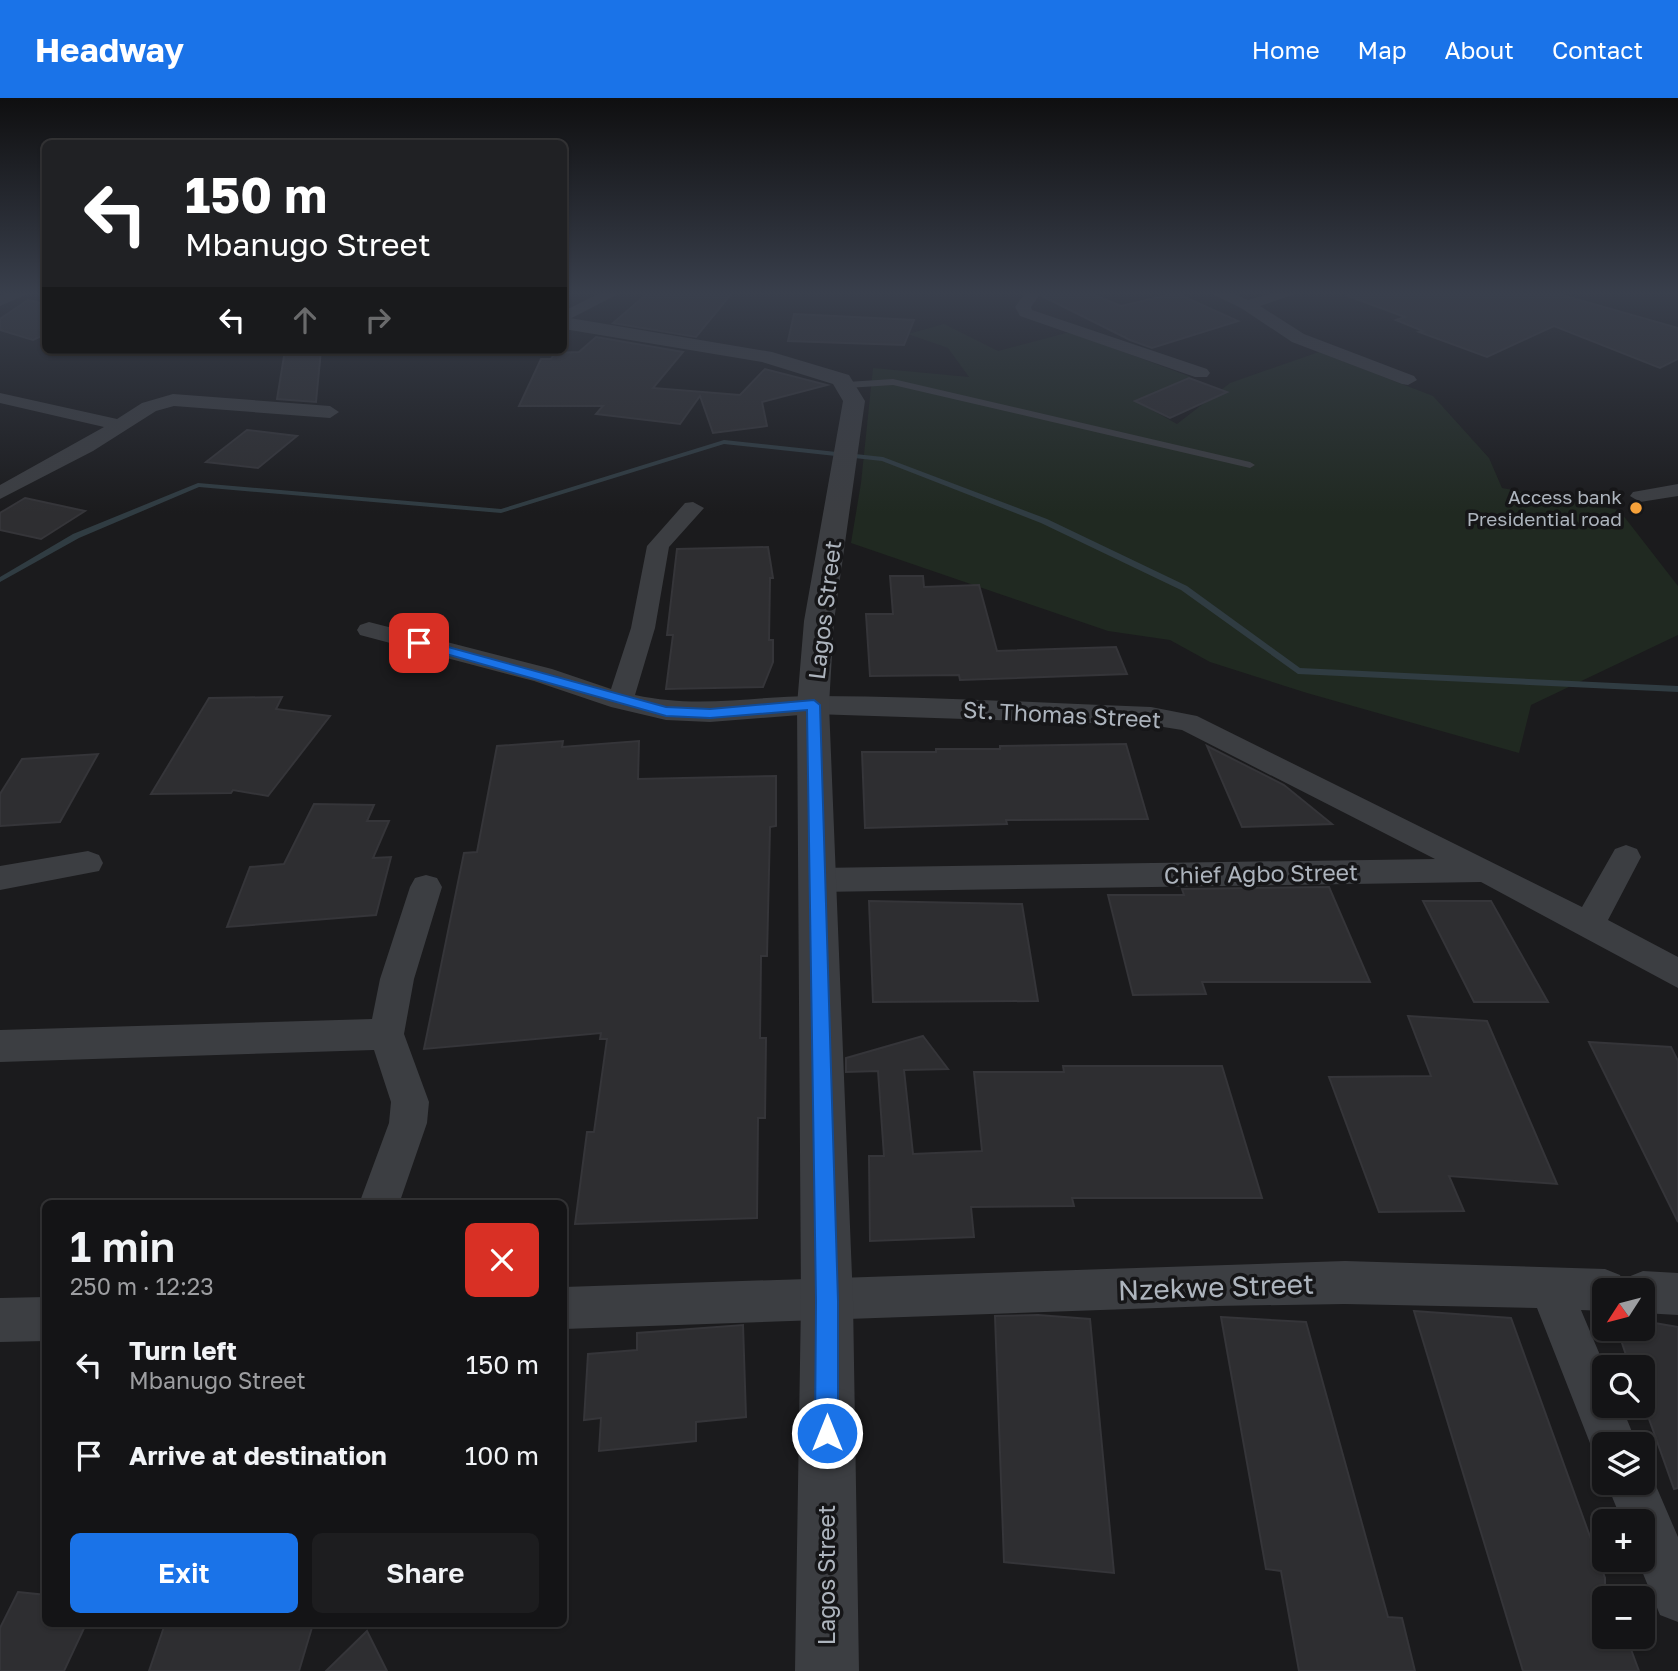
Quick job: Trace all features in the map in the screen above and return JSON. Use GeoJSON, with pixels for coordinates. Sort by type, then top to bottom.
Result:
{"type":"FeatureCollection","features":[{"type":"Feature","properties":{"kind":"street"},"geometry":{"type":"LineString","coordinates":[[803,366],[841,380],[846,385]]}},
{"type":"Feature","properties":{"kind":"street"},"geometry":{"type":"LineString","coordinates":[[1182,366],[1201,373]]}},
{"type":"Feature","properties":{"kind":"street"},"geometry":{"type":"LineString","coordinates":[[1372,366],[1408,380]]}},
{"type":"Feature","properties":{"kind":"street","name":"Lagos Street"},"geometry":{"type":"LineString","coordinates":[[827,1671],[827,1301],[814,705],[819,621],[842,490],[854,401],[846,385]]}},
{"type":"Feature","properties":{"kind":"street"},"geometry":{"type":"LineString","coordinates":[[0,398],[118,425]]}},
{"type":"Feature","properties":{"kind":"street"},"geometry":{"type":"LineString","coordinates":[[0,493],[86,447],[149,407],[183,399],[330,412]]}},
{"type":"Feature","properties":{"kind":"street"},"geometry":{"type":"LineString","coordinates":[[1640,496],[1678,490]]}},
{"type":"Feature","properties":{"kind":"street"},"geometry":{"type":"LineString","coordinates":[[620,701],[643,628],[659,546],[693,508]]}},
{"type":"Feature","properties":{"kind":"street","name":"St. Thomas Street"},"geometry":{"type":"LineString","coordinates":[[369,630],[543,675],[620,701],[666,711],[710,713],[814,705],[1151,716],[1187,722],[1341,795],[1485,870]]}},
{"type":"Feature","properties":{"kind":"street"},"geometry":{"type":"LineString","coordinates":[[1588,926],[1626,857]]}},
{"type":"Feature","properties":{"kind":"street"},"geometry":{"type":"LineString","coordinates":[[0,878],[88,863]]}},
{"type":"Feature","properties":{"kind":"street","name":"Chief Agbo Street"},"geometry":{"type":"LineString","coordinates":[[817,880],[1485,870],[1678,974]]}},
{"type":"Feature","properties":{"kind":"street"},"geometry":{"type":"LineString","coordinates":[[380,1200],[408,1123],[410,1102],[386,1034],[397,979],[426,887]]}},
{"type":"Feature","properties":{"kind":"street"},"geometry":{"type":"LineString","coordinates":[[0,1046],[386,1034]]}},
{"type":"Feature","properties":{"kind":"street","name":"Nzekwe Street"},"geometry":{"type":"LineString","coordinates":[[567,1308],[1287,1283],[1549,1286],[1592,1289]]}},
{"type":"Feature","properties":{"kind":"street"},"geometry":{"type":"LineString","coordinates":[[1549,1286],[1609,1432]]}},
{"type":"Feature","properties":{"kind":"street"},"geometry":{"type":"LineString","coordinates":[[1656,1293],[1678,1294]]}},
{"type":"Feature","properties":{"kind":"street"},"geometry":{"type":"LineString","coordinates":[[0,1320],[42,1319]]}},
{"type":"Feature","properties":{"kind":"street"},"geometry":{"type":"LineString","coordinates":[[1635,1495],[1678,1597]]}},
{"type":"Feature","properties":{"kind":"lane"},"geometry":{"type":"LineString","coordinates":[[846,385],[893,383],[1251,466]]}},
{"type":"Feature","properties":{"kind":"shaded area"},"geometry":{"type":"Polygon","coordinates":[[[961,366],[1163,366],[1191,377],[1136,401],[1177,424],[1230,383],[1278,366],[1356,366],[1433,396],[1489,458],[1502,488],[1619,510],[1678,586],[1678,635],[1531,705],[1519,753],[1307,693],[1210,662],[1170,640],[1108,631],[851,543],[861,483],[873,368],[969,377],[961,366]]]}},
{"type":"Feature","properties":{"kind":"building"},"geometry":{"type":"Polygon","coordinates":[[[282,366],[319,366],[316,402],[277,399],[282,366]]]}},
{"type":"Feature","properties":{"kind":"building"},"geometry":{"type":"Polygon","coordinates":[[[538,366],[671,366],[653,388],[740,395],[765,369],[827,385],[762,402],[767,426],[713,433],[700,396],[680,424],[596,414],[603,406],[519,406],[538,366]]]}},
{"type":"Feature","properties":{"kind":"building"},"geometry":{"type":"Polygon","coordinates":[[[1189,378],[1227,392],[1170,418],[1135,401],[1189,378]]]}},
{"type":"Feature","properties":{"kind":"building"},"geometry":{"type":"Polygon","coordinates":[[[247,430],[297,436],[258,468],[206,462],[247,430]]]}},
{"type":"Feature","properties":{"kind":"building"},"geometry":{"type":"Polygon","coordinates":[[[25,498],[85,511],[41,539],[0,530],[0,513],[25,498]]]}},
{"type":"Feature","properties":{"kind":"building"},"geometry":{"type":"Polygon","coordinates":[[[768,547],[773,578],[770,578],[769,640],[773,640],[773,662],[763,687],[666,689],[673,635],[667,635],[677,549],[768,547]]]}},
{"type":"Feature","properties":{"kind":"building"},"geometry":{"type":"Polygon","coordinates":[[[890,576],[923,576],[924,587],[979,585],[997,651],[1116,647],[1127,674],[960,680],[959,675],[870,676],[866,614],[893,614],[890,576]]]}},
{"type":"Feature","properties":{"kind":"building"},"geometry":{"type":"Polygon","coordinates":[[[282,697],[276,709],[330,716],[268,796],[233,790],[231,793],[151,794],[209,698],[282,697]]]}},
{"type":"Feature","properties":{"kind":"building"},"geometry":{"type":"Polygon","coordinates":[[[563,741],[562,747],[639,741],[638,779],[776,776],[776,826],[770,827],[767,956],[761,956],[760,1038],[766,1038],[765,1118],[758,1118],[757,1218],[575,1224],[587,1132],[594,1132],[607,1039],[600,1039],[601,1033],[424,1049],[464,853],[477,852],[497,746],[563,741]]]}},
{"type":"Feature","properties":{"kind":"building"},"geometry":{"type":"Polygon","coordinates":[[[1126,744],[1148,819],[1006,820],[1007,824],[865,828],[862,752],[936,752],[936,749],[1000,749],[1000,746],[1126,744]]]}},
{"type":"Feature","properties":{"kind":"building"},"geometry":{"type":"Polygon","coordinates":[[[1207,746],[1284,785],[1332,824],[1242,827],[1207,746]]]}},
{"type":"Feature","properties":{"kind":"building"},"geometry":{"type":"Polygon","coordinates":[[[98,754],[60,822],[0,826],[0,794],[22,759],[98,754]]]}},
{"type":"Feature","properties":{"kind":"building"},"geometry":{"type":"Polygon","coordinates":[[[314,804],[374,805],[367,821],[389,821],[373,858],[391,857],[376,915],[227,927],[250,867],[284,864],[314,804]]]}},
{"type":"Feature","properties":{"kind":"building"},"geometry":{"type":"Polygon","coordinates":[[[1329,887],[1370,982],[1202,982],[1206,994],[1133,995],[1108,895],[1184,895],[1182,889],[1329,887]]]}},
{"type":"Feature","properties":{"kind":"building"},"geometry":{"type":"Polygon","coordinates":[[[869,901],[1022,904],[1038,1001],[873,1002],[869,901]]]}},
{"type":"Feature","properties":{"kind":"building"},"geometry":{"type":"Polygon","coordinates":[[[1423,901],[1491,901],[1548,1002],[1474,1002],[1423,901]]]}},
{"type":"Feature","properties":{"kind":"building"},"geometry":{"type":"Polygon","coordinates":[[[1408,1016],[1487,1021],[1557,1184],[1449,1176],[1464,1211],[1379,1212],[1329,1077],[1431,1076],[1408,1016]]]}},
{"type":"Feature","properties":{"kind":"building"},"geometry":{"type":"Polygon","coordinates":[[[923,1036],[948,1069],[904,1070],[913,1154],[982,1151],[974,1072],[1064,1072],[1063,1066],[1222,1066],[1262,1198],[1072,1198],[1074,1206],[971,1207],[974,1237],[870,1241],[869,1156],[884,1156],[878,1071],[846,1072],[846,1058],[923,1036]]]}},
{"type":"Feature","properties":{"kind":"building"},"geometry":{"type":"Polygon","coordinates":[[[1589,1042],[1671,1047],[1678,1061],[1678,1222],[1589,1042]]]}},
{"type":"Feature","properties":{"kind":"building"},"geometry":{"type":"Polygon","coordinates":[[[1414,1311],[1511,1318],[1592,1542],[1592,1572],[1603,1572],[1605,1578],[1605,1586],[1592,1586],[1592,1649],[1631,1649],[1639,1671],[1523,1671],[1414,1311]]]}},
{"type":"Feature","properties":{"kind":"building"},"geometry":{"type":"Polygon","coordinates":[[[1038,1315],[1090,1319],[1114,1573],[1004,1562],[995,1316],[1038,1315]]]}},
{"type":"Feature","properties":{"kind":"building"},"geometry":{"type":"Polygon","coordinates":[[[1221,1317],[1306,1322],[1388,1617],[1402,1618],[1415,1671],[1299,1671],[1281,1571],[1266,1569],[1221,1317]]]}},
{"type":"Feature","properties":{"kind":"building"},"geometry":{"type":"Polygon","coordinates":[[[1656,1323],[1678,1327],[1678,1488],[1674,1489],[1649,1418],[1655,1418],[1655,1355],[1626,1355],[1621,1341],[1655,1341],[1656,1323]]]}},
{"type":"Feature","properties":{"kind":"building"},"geometry":{"type":"Polygon","coordinates":[[[743,1325],[746,1417],[696,1422],[696,1441],[599,1451],[601,1418],[584,1420],[588,1354],[637,1350],[637,1333],[743,1325]]]}},
{"type":"Feature","properties":{"kind":"building"},"geometry":{"type":"Polygon","coordinates":[[[18,1592],[42,1595],[42,1627],[85,1627],[64,1671],[0,1671],[0,1628],[18,1592]]]}},
{"type":"Feature","properties":{"kind":"building"},"geometry":{"type":"Polygon","coordinates":[[[164,1627],[312,1627],[299,1671],[149,1671],[164,1627]]]}},
{"type":"Feature","properties":{"kind":"building"},"geometry":{"type":"Polygon","coordinates":[[[367,1631],[387,1671],[326,1671],[367,1631]]]}},
{"type":"Feature","properties":{"kind":"waterway"},"geometry":{"type":"LineString","coordinates":[[0,580],[76,536],[198,485],[501,511],[724,442],[883,459],[1044,521],[1184,588],[1298,671],[1678,689]]}},
{"type":"Feature","properties":{"kind":"place","name":"Access bank Presidential road"},"geometry":{"type":"Point","coordinates":[1636,508]}},
{"type":"Feature","properties":{"kind":"route"},"geometry":{"type":"LineString","coordinates":[[419,643],[543,675],[620,701],[666,711],[710,713],[814,705],[827,1301],[827,1433]]}}]}
